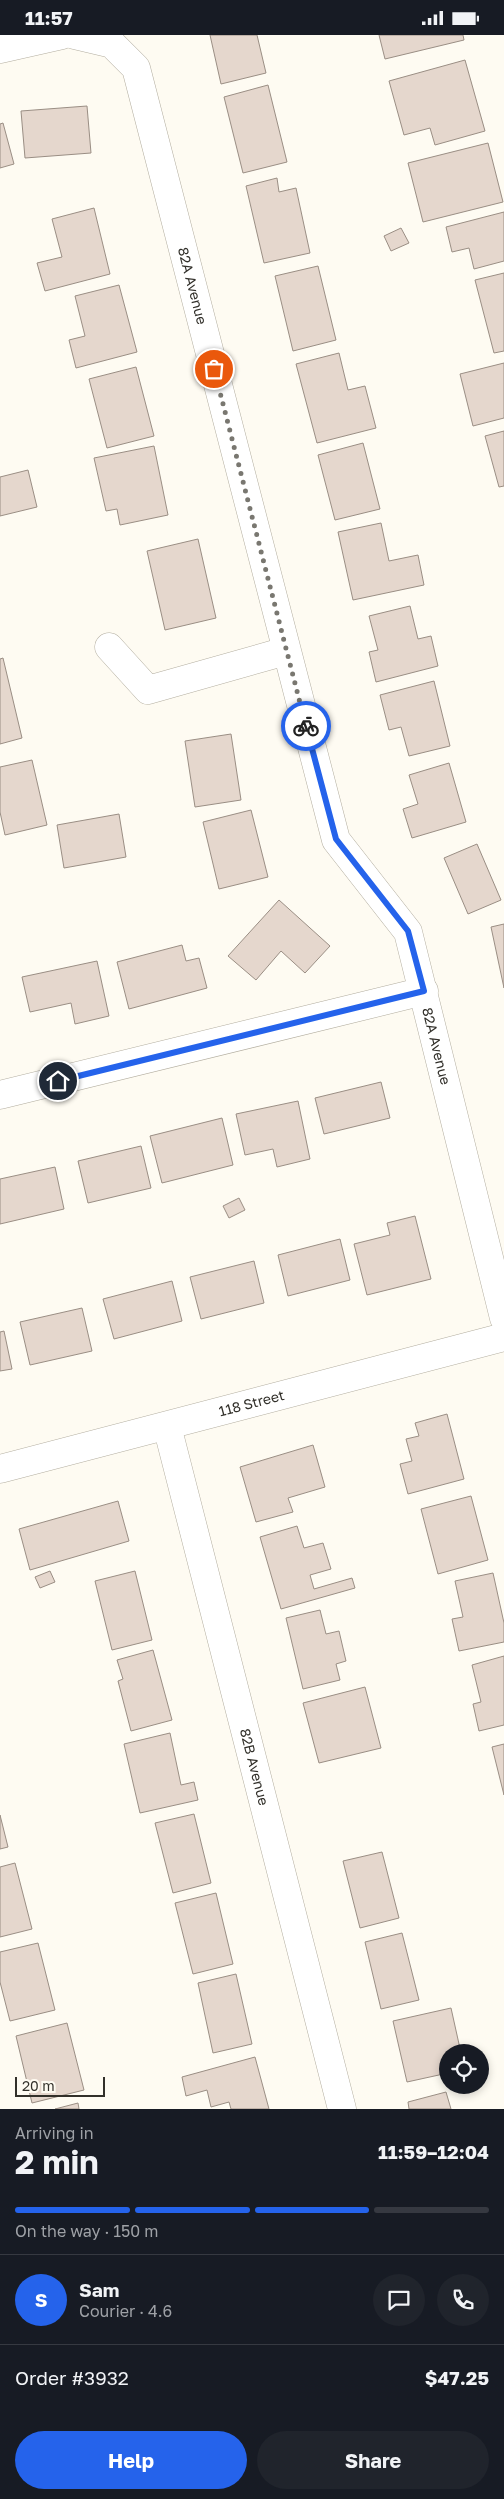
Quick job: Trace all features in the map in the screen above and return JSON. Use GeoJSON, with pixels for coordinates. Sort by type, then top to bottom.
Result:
{"type":"FeatureCollection","features":[{"type":"Feature","properties":{"kind":"street"},"geometry":{"type":"LineString","coordinates":[[0,49],[62,35]]}},
{"type":"Feature","properties":{"kind":"street","name":"82A Avenue"},"geometry":{"type":"LineString","coordinates":[[74,35],[112,44],[136,68],[336,839],[408,931],[504,1318]]}},
{"type":"Feature","properties":{"kind":"street"},"geometry":{"type":"LineString","coordinates":[[109,647],[148,690],[286,651]]}},
{"type":"Feature","properties":{"kind":"street"},"geometry":{"type":"LineString","coordinates":[[0,1095],[424,991]]}},
{"type":"Feature","properties":{"kind":"street","name":"118 Street"},"geometry":{"type":"LineString","coordinates":[[0,1469],[504,1337]]}},
{"type":"Feature","properties":{"kind":"street","name":"82B Avenue"},"geometry":{"type":"LineString","coordinates":[[167,1426],[342,2109]]}},
{"type":"Feature","properties":{"kind":"building"},"geometry":{"type":"Polygon","coordinates":[[[210,35],[257,35],[266,73],[221,84],[210,35]]]}},
{"type":"Feature","properties":{"kind":"building"},"geometry":{"type":"Polygon","coordinates":[[[379,35],[463,35],[464,40],[385,59],[379,35]]]}},
{"type":"Feature","properties":{"kind":"building"},"geometry":{"type":"Polygon","coordinates":[[[465,60],[485,131],[435,145],[430,128],[404,135],[389,81],[465,60]]]}},
{"type":"Feature","properties":{"kind":"building"},"geometry":{"type":"Polygon","coordinates":[[[268,85],[287,162],[243,173],[224,97],[268,85]]]}},
{"type":"Feature","properties":{"kind":"building"},"geometry":{"type":"Polygon","coordinates":[[[87,106],[91,153],[25,158],[21,111],[87,106]]]}},
{"type":"Feature","properties":{"kind":"building"},"geometry":{"type":"Polygon","coordinates":[[[3,123],[14,164],[0,168],[0,124],[3,123]]]}},
{"type":"Feature","properties":{"kind":"building"},"geometry":{"type":"Polygon","coordinates":[[[488,143],[503,202],[423,222],[408,163],[488,143]]]}},
{"type":"Feature","properties":{"kind":"building"},"geometry":{"type":"Polygon","coordinates":[[[277,178],[279,192],[296,188],[310,253],[264,263],[246,186],[277,178]]]}},
{"type":"Feature","properties":{"kind":"building"},"geometry":{"type":"Polygon","coordinates":[[[94,208],[110,274],[45,291],[37,263],[62,257],[52,219],[94,208]]]}},
{"type":"Feature","properties":{"kind":"building"},"geometry":{"type":"Polygon","coordinates":[[[504,212],[504,261],[474,269],[469,248],[452,252],[446,227],[504,212]]]}},
{"type":"Feature","properties":{"kind":"building"},"geometry":{"type":"Polygon","coordinates":[[[401,228],[409,243],[391,251],[384,236],[401,228]]]}},
{"type":"Feature","properties":{"kind":"building"},"geometry":{"type":"Polygon","coordinates":[[[318,266],[336,340],[293,351],[275,276],[318,266]]]}},
{"type":"Feature","properties":{"kind":"building"},"geometry":{"type":"Polygon","coordinates":[[[504,273],[504,351],[494,353],[475,280],[504,273]]]}},
{"type":"Feature","properties":{"kind":"building"},"geometry":{"type":"Polygon","coordinates":[[[119,285],[137,352],[76,368],[69,340],[85,336],[75,296],[119,285]]]}},
{"type":"Feature","properties":{"kind":"building"},"geometry":{"type":"Polygon","coordinates":[[[339,353],[348,390],[365,386],[376,428],[317,443],[296,364],[339,353]]]}},
{"type":"Feature","properties":{"kind":"building"},"geometry":{"type":"Polygon","coordinates":[[[504,363],[504,418],[473,426],[460,374],[504,363]]]}},
{"type":"Feature","properties":{"kind":"building"},"geometry":{"type":"Polygon","coordinates":[[[136,367],[154,436],[107,448],[89,379],[136,367]]]}},
{"type":"Feature","properties":{"kind":"building"},"geometry":{"type":"Polygon","coordinates":[[[504,431],[504,486],[499,487],[485,436],[504,431]]]}},
{"type":"Feature","properties":{"kind":"building"},"geometry":{"type":"Polygon","coordinates":[[[363,443],[380,509],[335,520],[318,455],[363,443]]]}},
{"type":"Feature","properties":{"kind":"building"},"geometry":{"type":"Polygon","coordinates":[[[154,446],[168,515],[120,525],[117,509],[106,511],[94,458],[154,446]]]}},
{"type":"Feature","properties":{"kind":"building"},"geometry":{"type":"Polygon","coordinates":[[[28,470],[37,507],[0,516],[0,477],[28,470]]]}},
{"type":"Feature","properties":{"kind":"building"},"geometry":{"type":"Polygon","coordinates":[[[381,523],[389,561],[418,555],[424,585],[353,600],[338,532],[381,523]]]}},
{"type":"Feature","properties":{"kind":"building"},"geometry":{"type":"Polygon","coordinates":[[[198,539],[216,618],[165,630],[147,551],[198,539]]]}},
{"type":"Feature","properties":{"kind":"building"},"geometry":{"type":"Polygon","coordinates":[[[410,606],[418,639],[431,636],[438,666],[376,682],[369,652],[378,650],[369,616],[410,606]]]}},
{"type":"Feature","properties":{"kind":"building"},"geometry":{"type":"Polygon","coordinates":[[[3,658],[22,738],[0,744],[0,659],[3,658]]]}},
{"type":"Feature","properties":{"kind":"building"},"geometry":{"type":"Polygon","coordinates":[[[434,681],[450,746],[409,756],[401,727],[389,730],[380,695],[434,681]]]}},
{"type":"Feature","properties":{"kind":"building"},"geometry":{"type":"Polygon","coordinates":[[[231,734],[241,800],[195,807],[185,741],[231,734]]]}},
{"type":"Feature","properties":{"kind":"building"},"geometry":{"type":"Polygon","coordinates":[[[32,760],[47,825],[5,835],[0,812],[0,767],[32,760]]]}},
{"type":"Feature","properties":{"kind":"building"},"geometry":{"type":"Polygon","coordinates":[[[449,763],[466,822],[412,838],[403,809],[418,804],[409,775],[449,763]]]}},
{"type":"Feature","properties":{"kind":"building"},"geometry":{"type":"Polygon","coordinates":[[[251,810],[268,877],[219,889],[203,822],[251,810]]]}},
{"type":"Feature","properties":{"kind":"building"},"geometry":{"type":"Polygon","coordinates":[[[119,814],[126,857],[64,868],[57,825],[119,814]]]}},
{"type":"Feature","properties":{"kind":"building"},"geometry":{"type":"Polygon","coordinates":[[[477,844],[501,900],[468,914],[444,858],[477,844]]]}},
{"type":"Feature","properties":{"kind":"building"},"geometry":{"type":"Polygon","coordinates":[[[279,900],[330,946],[305,973],[281,951],[256,980],[228,956],[279,900]]]}},
{"type":"Feature","properties":{"kind":"building"},"geometry":{"type":"Polygon","coordinates":[[[504,924],[504,988],[491,927],[504,924]]]}},
{"type":"Feature","properties":{"kind":"building"},"geometry":{"type":"Polygon","coordinates":[[[182,945],[186,961],[199,958],[207,988],[129,1009],[117,962],[182,945]]]}},
{"type":"Feature","properties":{"kind":"building"},"geometry":{"type":"Polygon","coordinates":[[[97,961],[109,1016],[75,1024],[71,1003],[30,1012],[22,977],[97,961]]]}},
{"type":"Feature","properties":{"kind":"building"},"geometry":{"type":"Polygon","coordinates":[[[381,1082],[390,1118],[324,1134],[315,1098],[381,1082]]]}},
{"type":"Feature","properties":{"kind":"building"},"geometry":{"type":"Polygon","coordinates":[[[298,1101],[310,1159],[277,1167],[273,1149],[245,1155],[236,1114],[298,1101]]]}},
{"type":"Feature","properties":{"kind":"building"},"geometry":{"type":"Polygon","coordinates":[[[222,1118],[233,1165],[162,1183],[150,1136],[222,1118]]]}},
{"type":"Feature","properties":{"kind":"building"},"geometry":{"type":"Polygon","coordinates":[[[141,1146],[151,1188],[88,1203],[78,1161],[141,1146]]]}},
{"type":"Feature","properties":{"kind":"building"},"geometry":{"type":"Polygon","coordinates":[[[55,1167],[64,1209],[0,1224],[0,1179],[55,1167]]]}},
{"type":"Feature","properties":{"kind":"building"},"geometry":{"type":"Polygon","coordinates":[[[239,1198],[245,1210],[229,1218],[223,1206],[239,1198]]]}},
{"type":"Feature","properties":{"kind":"building"},"geometry":{"type":"Polygon","coordinates":[[[415,1216],[431,1279],[367,1295],[354,1244],[390,1235],[387,1223],[415,1216]]]}},
{"type":"Feature","properties":{"kind":"building"},"geometry":{"type":"Polygon","coordinates":[[[340,1239],[350,1280],[288,1296],[278,1255],[340,1239]]]}},
{"type":"Feature","properties":{"kind":"building"},"geometry":{"type":"Polygon","coordinates":[[[254,1261],[264,1303],[201,1319],[190,1277],[254,1261]]]}},
{"type":"Feature","properties":{"kind":"building"},"geometry":{"type":"Polygon","coordinates":[[[172,1281],[182,1321],[114,1339],[103,1299],[172,1281]]]}},
{"type":"Feature","properties":{"kind":"building"},"geometry":{"type":"Polygon","coordinates":[[[82,1308],[92,1351],[30,1365],[20,1322],[82,1308]]]}},
{"type":"Feature","properties":{"kind":"building"},"geometry":{"type":"Polygon","coordinates":[[[4,1331],[12,1369],[0,1371],[0,1332],[4,1331]]]}},
{"type":"Feature","properties":{"kind":"building"},"geometry":{"type":"Polygon","coordinates":[[[447,1414],[464,1479],[408,1494],[400,1464],[412,1461],[406,1439],[419,1436],[415,1423],[447,1414]]]}},
{"type":"Feature","properties":{"kind":"building"},"geometry":{"type":"Polygon","coordinates":[[[313,1445],[325,1487],[288,1498],[293,1512],[256,1522],[240,1467],[313,1445]]]}},
{"type":"Feature","properties":{"kind":"building"},"geometry":{"type":"Polygon","coordinates":[[[471,1496],[488,1560],[438,1574],[421,1509],[471,1496]]]}},
{"type":"Feature","properties":{"kind":"building"},"geometry":{"type":"Polygon","coordinates":[[[118,1501],[129,1541],[30,1570],[19,1529],[118,1501]]]}},
{"type":"Feature","properties":{"kind":"building"},"geometry":{"type":"Polygon","coordinates":[[[297,1526],[304,1548],[323,1543],[331,1569],[310,1575],[314,1589],[352,1578],[355,1588],[281,1609],[260,1537],[297,1526]]]}},
{"type":"Feature","properties":{"kind":"building"},"geometry":{"type":"Polygon","coordinates":[[[50,1571],[55,1582],[40,1588],[35,1577],[50,1571]]]}},
{"type":"Feature","properties":{"kind":"building"},"geometry":{"type":"Polygon","coordinates":[[[135,1571],[152,1640],[112,1650],[95,1581],[135,1571]]]}},
{"type":"Feature","properties":{"kind":"building"},"geometry":{"type":"Polygon","coordinates":[[[493,1573],[504,1623],[504,1642],[459,1651],[452,1619],[463,1617],[455,1581],[493,1573]]]}},
{"type":"Feature","properties":{"kind":"building"},"geometry":{"type":"Polygon","coordinates":[[[320,1610],[326,1634],[339,1631],[346,1661],[336,1664],[340,1680],[303,1689],[286,1618],[320,1610]]]}},
{"type":"Feature","properties":{"kind":"building"},"geometry":{"type":"Polygon","coordinates":[[[153,1650],[172,1720],[131,1731],[118,1681],[123,1679],[117,1660],[153,1650]]]}},
{"type":"Feature","properties":{"kind":"building"},"geometry":{"type":"Polygon","coordinates":[[[504,1656],[504,1725],[479,1731],[473,1704],[481,1702],[472,1665],[504,1656]]]}},
{"type":"Feature","properties":{"kind":"building"},"geometry":{"type":"Polygon","coordinates":[[[365,1687],[381,1748],[319,1763],[303,1703],[365,1687]]]}},
{"type":"Feature","properties":{"kind":"building"},"geometry":{"type":"Polygon","coordinates":[[[170,1733],[181,1785],[194,1782],[198,1800],[140,1813],[124,1744],[170,1733]]]}},
{"type":"Feature","properties":{"kind":"building"},"geometry":{"type":"Polygon","coordinates":[[[504,1744],[504,1795],[492,1747],[504,1744]]]}},
{"type":"Feature","properties":{"kind":"building"},"geometry":{"type":"Polygon","coordinates":[[[194,1814],[211,1883],[173,1893],[155,1823],[194,1814]]]}},
{"type":"Feature","properties":{"kind":"building"},"geometry":{"type":"Polygon","coordinates":[[[0,1815],[8,1847],[0,1849],[0,1815]]]}},
{"type":"Feature","properties":{"kind":"building"},"geometry":{"type":"Polygon","coordinates":[[[382,1852],[399,1918],[360,1928],[343,1861],[382,1852]]]}},
{"type":"Feature","properties":{"kind":"building"},"geometry":{"type":"Polygon","coordinates":[[[15,1863],[32,1929],[0,1937],[0,1867],[15,1863]]]}},
{"type":"Feature","properties":{"kind":"building"},"geometry":{"type":"Polygon","coordinates":[[[216,1893],[233,1964],[193,1974],[175,1903],[216,1893]]]}},
{"type":"Feature","properties":{"kind":"building"},"geometry":{"type":"Polygon","coordinates":[[[402,1933],[419,2000],[381,2009],[365,1942],[402,1933]]]}},
{"type":"Feature","properties":{"kind":"building"},"geometry":{"type":"Polygon","coordinates":[[[38,1943],[55,2010],[10,2021],[0,1982],[0,1952],[38,1943]]]}},
{"type":"Feature","properties":{"kind":"building"},"geometry":{"type":"Polygon","coordinates":[[[236,1974],[252,2044],[213,2053],[198,1983],[236,1974]]]}},
{"type":"Feature","properties":{"kind":"building"},"geometry":{"type":"Polygon","coordinates":[[[451,2008],[459,2044],[439,2044],[439,2075],[407,2082],[393,2021],[451,2008]]]}},
{"type":"Feature","properties":{"kind":"building"},"geometry":{"type":"Polygon","coordinates":[[[67,2023],[84,2090],[32,2103],[16,2036],[67,2023]]]}},
{"type":"Feature","properties":{"kind":"building"},"geometry":{"type":"Polygon","coordinates":[[[255,2057],[269,2109],[231,2109],[229,2102],[211,2107],[207,2090],[186,2096],[182,2077],[255,2057]]]}},
{"type":"Feature","properties":{"kind":"building"},"geometry":{"type":"Polygon","coordinates":[[[439,2094],[447,2094],[451,2109],[409,2109],[408,2102],[439,2094]]]}},
{"type":"Feature","properties":{"kind":"building"},"geometry":{"type":"Polygon","coordinates":[[[78,2103],[79,2109],[55,2109],[78,2103]]]}},
{"type":"Feature","properties":{"kind":"way so far"},"geometry":{"type":"LineString","coordinates":[[214,369],[306,726]]}},
{"type":"Feature","properties":{"kind":"route"},"geometry":{"type":"LineString","coordinates":[[58,1081],[424,991],[408,931],[336,839],[306,726]]}}]}
